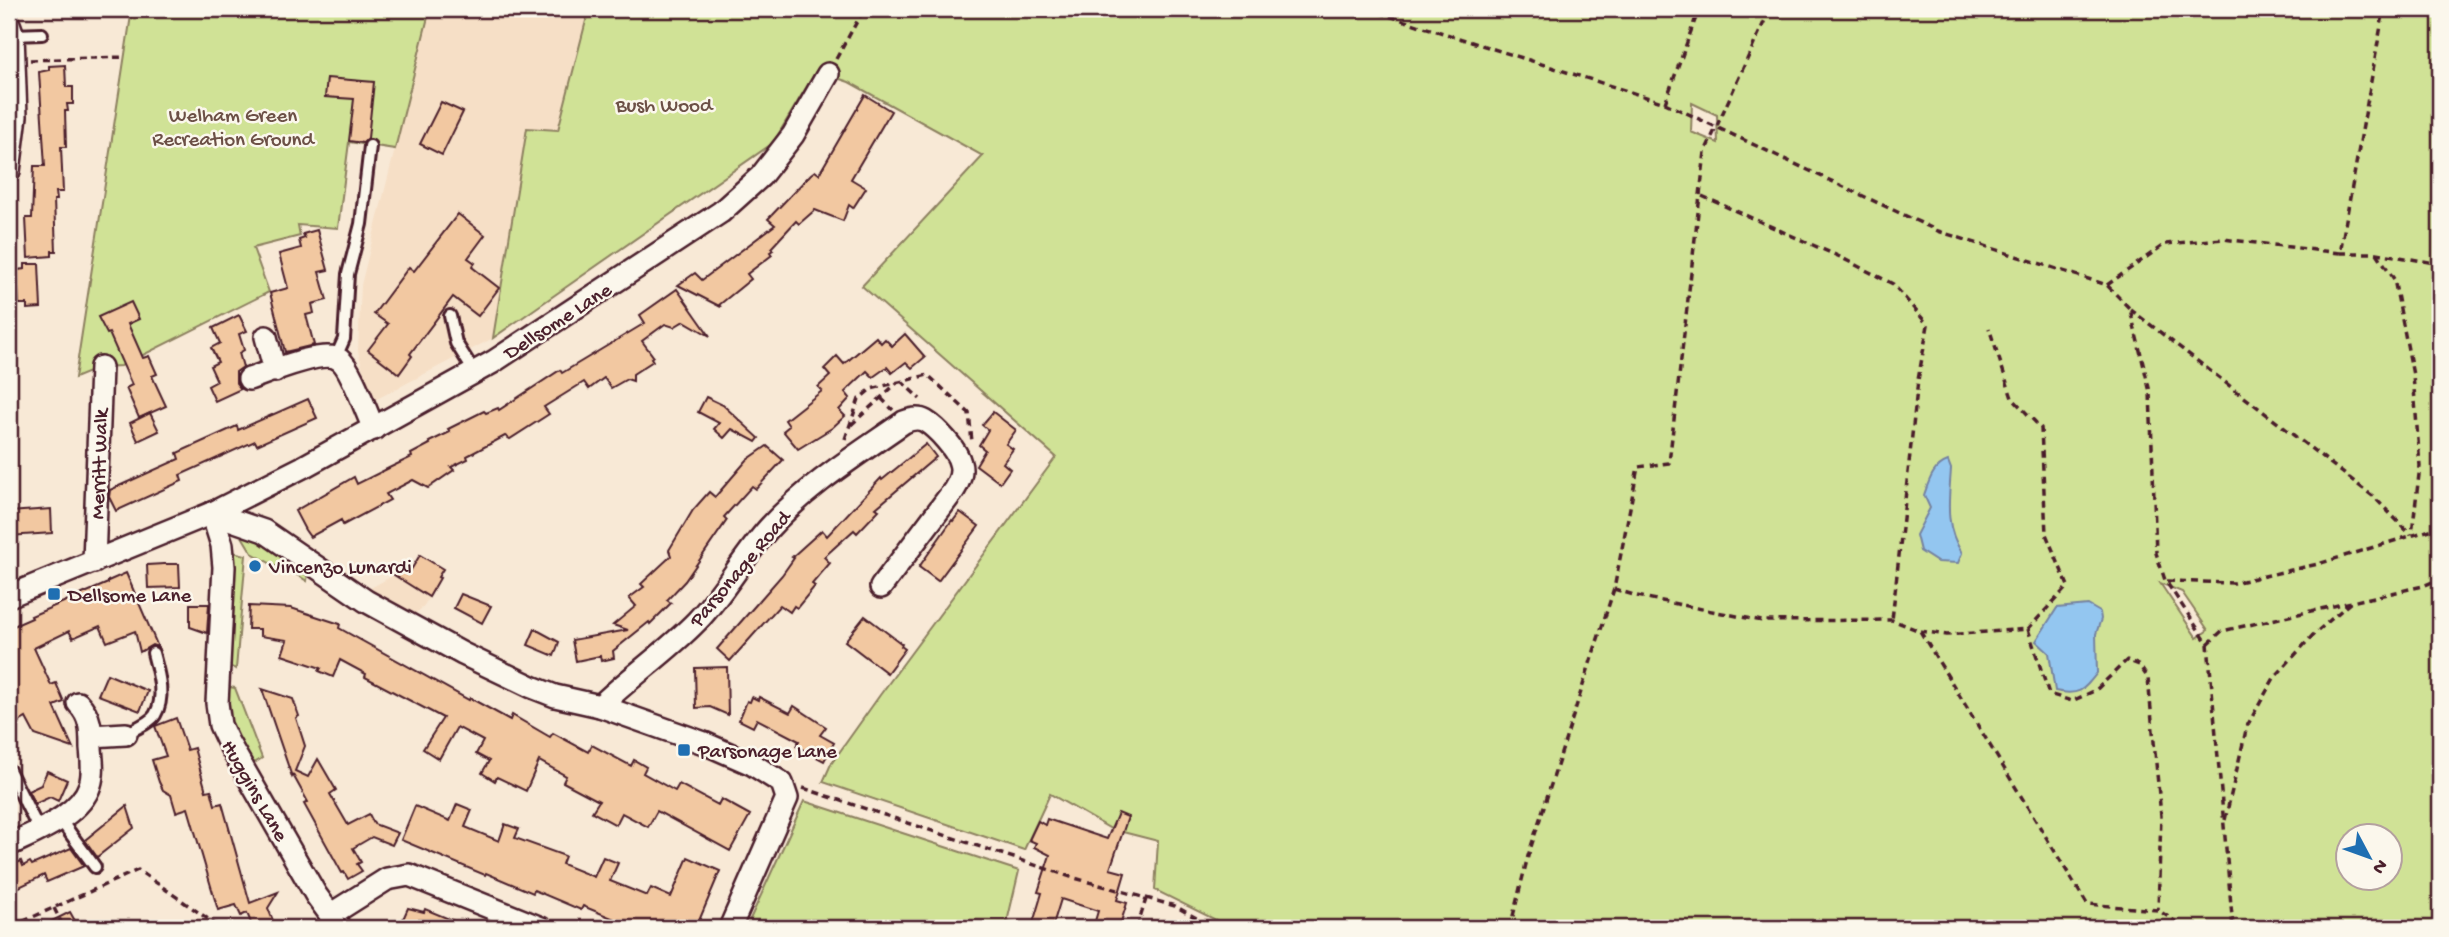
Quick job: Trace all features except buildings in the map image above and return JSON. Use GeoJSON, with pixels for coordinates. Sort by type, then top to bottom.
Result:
{"type":"FeatureCollection","features":[{"type":"Feature","properties":{"kind":"street"},"geometry":{"type":"LineString","coordinates":[[9,172],[16,116],[11,30]]}},
{"type":"Feature","properties":{"kind":"street","name":"Dellsome Lane"},"geometry":{"type":"LineString","coordinates":[[9,596],[212,513],[475,373],[721,212],[761,176],[793,135],[828,74]]}},
{"type":"Feature","properties":{"kind":"street"},"geometry":{"type":"LineString","coordinates":[[265,337],[275,371]]}},
{"type":"Feature","properties":{"kind":"street"},"geometry":{"type":"LineString","coordinates":[[249,379],[318,357],[341,360],[374,429]]}},
{"type":"Feature","properties":{"kind":"street","name":"Merritt Walk"},"geometry":{"type":"LineString","coordinates":[[94,562],[101,367]]}},
{"type":"Feature","properties":{"kind":"street","name":"Parsonage Road"},"geometry":{"type":"LineString","coordinates":[[600,706],[698,620],[789,507],[815,484],[904,422],[919,419],[932,427],[954,451],[960,463],[960,475],[954,490],[881,587]]}},
{"type":"Feature","properties":{"kind":"street"},"geometry":{"type":"LineString","coordinates":[[212,513],[264,531],[366,601],[475,660],[555,696],[600,706],[704,743],[774,777],[785,790],[787,798],[730,928]]}},
{"type":"Feature","properties":{"kind":"street","name":"Huggins Lane"},"geometry":{"type":"LineString","coordinates":[[212,513],[222,545],[224,567],[217,703],[220,725],[316,895],[335,921]]}},
{"type":"Feature","properties":{"kind":"street"},"geometry":{"type":"LineString","coordinates":[[9,845],[59,818],[82,800],[90,786],[92,771],[88,715],[78,703]]}},
{"type":"Feature","properties":{"kind":"street"},"geometry":{"type":"LineString","coordinates":[[91,736],[127,734]]}},
{"type":"Feature","properties":{"kind":"street"},"geometry":{"type":"LineString","coordinates":[[335,921],[387,879],[409,875],[541,928]]}},
{"type":"Feature","properties":{"kind":"lane"},"geometry":{"type":"LineString","coordinates":[[11,30],[42,34]]}},
{"type":"Feature","properties":{"kind":"lane"},"geometry":{"type":"LineString","coordinates":[[336,358],[344,339],[348,274],[361,224],[370,146]]}},
{"type":"Feature","properties":{"kind":"lane"},"geometry":{"type":"LineString","coordinates":[[450,316],[456,343],[475,373]]}},
{"type":"Feature","properties":{"kind":"lane"},"geometry":{"type":"LineString","coordinates":[[127,734],[154,716],[159,699],[160,680],[153,653]]}},
{"type":"Feature","properties":{"kind":"lane"},"geometry":{"type":"LineString","coordinates":[[9,770],[39,830]]}},
{"type":"Feature","properties":{"kind":"lane"},"geometry":{"type":"LineString","coordinates":[[59,818],[96,867]]}},
{"type":"Feature","properties":{"kind":"path"},"geometry":{"type":"LineString","coordinates":[[828,74],[864,9]]}},
{"type":"Feature","properties":{"kind":"path"},"geometry":{"type":"LineString","coordinates":[[1367,9],[1665,103],[1937,231],[2107,285],[2130,309],[2374,497],[2411,535]]}},
{"type":"Feature","properties":{"kind":"path"},"geometry":{"type":"LineString","coordinates":[[1665,103],[1699,9]]}},
{"type":"Feature","properties":{"kind":"path"},"geometry":{"type":"LineString","coordinates":[[1510,928],[1528,856],[1614,589],[1638,467],[1669,463],[1705,152],[1770,9]]}},
{"type":"Feature","properties":{"kind":"path"},"geometry":{"type":"LineString","coordinates":[[2340,253],[2384,9]]}},
{"type":"Feature","properties":{"kind":"path"},"geometry":{"type":"LineString","coordinates":[[14,61],[125,57]]}},
{"type":"Feature","properties":{"kind":"path"},"geometry":{"type":"LineString","coordinates":[[1702,196],[1840,257],[1893,284],[1928,325],[1918,380],[1892,621]]}},
{"type":"Feature","properties":{"kind":"path"},"geometry":{"type":"LineString","coordinates":[[2107,285],[2165,244],[2223,239],[2340,253],[2377,253],[2440,264]]}},
{"type":"Feature","properties":{"kind":"path"},"geometry":{"type":"LineString","coordinates":[[2377,253],[2394,279],[2413,375],[2420,466],[2411,535]]}},
{"type":"Feature","properties":{"kind":"path"},"geometry":{"type":"LineString","coordinates":[[2130,309],[2150,392],[2156,553],[2165,580],[2208,644],[2233,928]]}},
{"type":"Feature","properties":{"kind":"path"},"geometry":{"type":"LineString","coordinates":[[1614,589],[1762,621],[1892,621],[1920,631],[1947,635],[2028,629],[2068,586],[2046,534],[2041,428],[2012,398],[1989,328]]}},
{"type":"Feature","properties":{"kind":"path"},"geometry":{"type":"LineString","coordinates":[[849,426],[898,382]]}},
{"type":"Feature","properties":{"kind":"path"},"geometry":{"type":"LineString","coordinates":[[2165,580],[2233,583],[2318,564],[2440,527]]}},
{"type":"Feature","properties":{"kind":"path"},"geometry":{"type":"LineString","coordinates":[[2208,644],[2222,631],[2423,586],[2440,579]]}},
{"type":"Feature","properties":{"kind":"path"},"geometry":{"type":"LineString","coordinates":[[2224,826],[2247,726],[2274,678],[2313,635],[2351,602]]}},
{"type":"Feature","properties":{"kind":"path"},"geometry":{"type":"LineString","coordinates":[[2028,629],[2049,694],[2072,701],[2096,690],[2127,660],[2139,664],[2148,678],[2161,816],[2158,910]]}},
{"type":"Feature","properties":{"kind":"path"},"geometry":{"type":"LineString","coordinates":[[1920,631],[2087,904],[2158,910],[2185,928]]}},
{"type":"Feature","properties":{"kind":"path"},"geometry":{"type":"LineString","coordinates":[[785,790],[803,788],[1071,877],[1175,906],[1214,928]]}},
{"type":"Feature","properties":{"kind":"path"},"geometry":{"type":"LineString","coordinates":[[9,911],[15,925],[138,870],[221,928]]}},
{"type":"Feature","properties":{"kind":"path"},"geometry":{"type":"LineString","coordinates":[[1137,928],[1146,899]]}},
{"type":"Feature","properties":{"kind":"path"},"geometry":{"type":"LineString","coordinates":[[54,908],[64,928]]}},
{"type":"Feature","properties":{"kind":"shaded area"},"geometry":{"type":"Polygon","coordinates":[[[430,9],[589,9],[558,130],[527,128],[493,338],[371,402],[358,351],[361,285],[430,9]]]}},
{"type":"Feature","properties":{"kind":"shaded area"},"geometry":{"type":"Polygon","coordinates":[[[401,564],[436,586],[423,607],[413,616],[367,590],[394,575],[401,564]]]}},
{"type":"Feature","properties":{"kind":"green space","name":"Welham Green Recreation Ground"},"geometry":{"type":"Polygon","coordinates":[[[132,9],[430,9],[395,149],[349,142],[338,228],[298,225],[300,236],[253,248],[269,292],[121,366],[101,367],[75,378],[132,9]]]}},
{"type":"Feature","properties":{"kind":"green space","name":"Bush Wood"},"geometry":{"type":"Polygon","coordinates":[[[589,9],[2440,9],[2440,537],[2437,538],[2440,558],[2440,928],[1232,928],[1155,890],[1158,841],[1111,829],[1050,794],[1024,850],[823,782],[831,764],[880,695],[1056,457],[862,286],[983,156],[849,82],[816,71],[773,143],[493,338],[527,128],[558,130],[589,9]],[[1692,103],[1691,132],[1718,143],[1717,115],[1692,103]],[[2160,583],[2197,638],[2208,630],[2182,592],[2160,583]]]}},
{"type":"Feature","properties":{"kind":"green space"},"geometry":{"type":"Polygon","coordinates":[[[240,533],[250,535],[308,571],[307,581],[252,553],[240,533]]]}},
{"type":"Feature","properties":{"kind":"green space"},"geometry":{"type":"Polygon","coordinates":[[[228,551],[246,555],[236,669],[228,666],[228,551]]]}},
{"type":"Feature","properties":{"kind":"green space"},"geometry":{"type":"Polygon","coordinates":[[[223,686],[235,688],[262,758],[256,762],[247,763],[227,719],[223,686]]]}},
{"type":"Feature","properties":{"kind":"green space"},"geometry":{"type":"Polygon","coordinates":[[[804,801],[1019,871],[1007,922],[1031,928],[746,928],[804,801]]]}},
{"type":"Feature","properties":{"kind":"water"},"geometry":{"type":"Polygon","coordinates":[[[1948,461],[1951,469],[1950,523],[1962,553],[1958,563],[1937,562],[1920,551],[1916,535],[1930,508],[1924,495],[1930,479],[1939,466],[1948,461]]]}},
{"type":"Feature","properties":{"kind":"water"},"geometry":{"type":"Polygon","coordinates":[[[2088,605],[2100,612],[2101,619],[2096,634],[2097,673],[2080,691],[2055,691],[2049,653],[2036,641],[2057,608],[2088,605]]]}},
{"type":"Feature","properties":{"kind":"place","name":"Vincenzo Lunardi"},"geometry":{"type":"Point","coordinates":[255,566]}},
{"type":"Feature","properties":{"kind":"place","name":"Dellsome Lane"},"geometry":{"type":"Point","coordinates":[54,594]}},
{"type":"Feature","properties":{"kind":"place","name":"Parsonage Lane"},"geometry":{"type":"Point","coordinates":[684,750]}}]}
